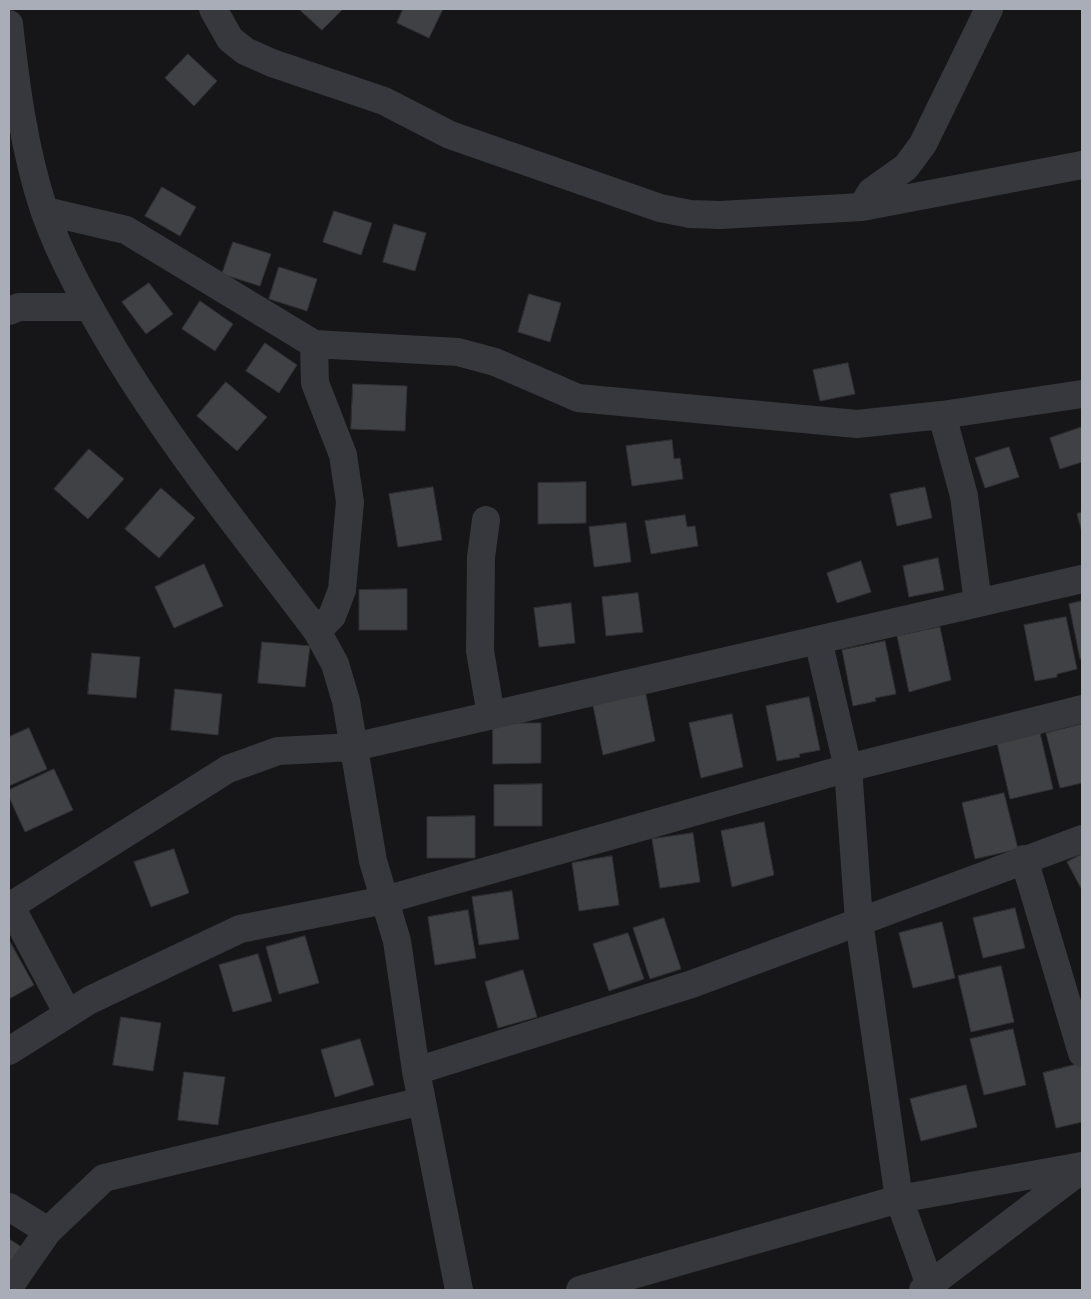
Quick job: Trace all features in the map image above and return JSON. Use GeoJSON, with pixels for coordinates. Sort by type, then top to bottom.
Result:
{"type":"FeatureCollection","features":[{"type":"Feature","properties":{"kind":"street"},"geometry":{"type":"LineString","coordinates":[[213,9],[230,39],[245,51],[272,63],[384,101],[450,134],[660,208],[690,214],[720,215],[862,207],[1082,165]]}},
{"type":"Feature","properties":{"kind":"street"},"geometry":{"type":"LineString","coordinates":[[862,207],[870,192],[906,167],[924,144],[989,9]]}},
{"type":"Feature","properties":{"kind":"street"},"geometry":{"type":"LineString","coordinates":[[9,24],[22,124],[30,162],[44,210],[57,244],[88,306],[136,387],[173,441],[317,631],[335,664],[342,683],[373,861],[397,941],[416,1071],[459,1290]]}},
{"type":"Feature","properties":{"kind":"street"},"geometry":{"type":"LineString","coordinates":[[44,210],[126,230],[314,344],[458,352],[495,362],[578,398],[857,424],[942,415],[1082,394]]}},
{"type":"Feature","properties":{"kind":"street"},"geometry":{"type":"LineString","coordinates":[[9,310],[88,306]]}},
{"type":"Feature","properties":{"kind":"street"},"geometry":{"type":"LineString","coordinates":[[314,344],[315,383],[342,455],[350,502],[342,590],[332,616],[317,631]]}},
{"type":"Feature","properties":{"kind":"street"},"geometry":{"type":"LineString","coordinates":[[942,415],[964,496],[978,603]]}},
{"type":"Feature","properties":{"kind":"street"},"geometry":{"type":"LineString","coordinates":[[486,520],[481,556],[480,651],[491,715]]}},
{"type":"Feature","properties":{"kind":"street"},"geometry":{"type":"LineString","coordinates":[[68,1014],[9,905],[228,770],[278,751],[354,747],[1082,579]]}},
{"type":"Feature","properties":{"kind":"street"},"geometry":{"type":"LineString","coordinates":[[818,640],[848,768],[859,921],[899,1200],[927,1288],[1082,1168]]}},
{"type":"Feature","properties":{"kind":"street"},"geometry":{"type":"LineString","coordinates":[[9,1050],[90,1000],[240,929],[385,900],[848,768],[1082,709]]}},
{"type":"Feature","properties":{"kind":"street"},"geometry":{"type":"LineString","coordinates":[[416,1071],[692,984],[1082,838]]}},
{"type":"Feature","properties":{"kind":"street"},"geometry":{"type":"LineString","coordinates":[[1024,860],[1082,1052]]}},
{"type":"Feature","properties":{"kind":"street"},"geometry":{"type":"LineString","coordinates":[[12,1287],[48,1231],[104,1178],[422,1101]]}},
{"type":"Feature","properties":{"kind":"street"},"geometry":{"type":"LineString","coordinates":[[580,1290],[899,1200],[1082,1168]]}},
{"type":"Feature","properties":{"kind":"street"},"geometry":{"type":"LineString","coordinates":[[9,1207],[48,1231]]}},
{"type":"Feature","properties":{"kind":"building"},"geometry":{"type":"Polygon","coordinates":[[[299,9],[343,9],[322,30],[299,9]]]}},
{"type":"Feature","properties":{"kind":"building"},"geometry":{"type":"Polygon","coordinates":[[[403,9],[443,9],[429,38],[397,23],[403,9]]]}},
{"type":"Feature","properties":{"kind":"building"},"geometry":{"type":"Polygon","coordinates":[[[188,54],[217,81],[194,106],[165,78],[188,54]]]}},
{"type":"Feature","properties":{"kind":"building"},"geometry":{"type":"Polygon","coordinates":[[[162,187],[196,207],[180,236],[145,216],[162,187]]]}},
{"type":"Feature","properties":{"kind":"building"},"geometry":{"type":"Polygon","coordinates":[[[334,211],[372,223],[361,255],[323,242],[334,211]]]}},
{"type":"Feature","properties":{"kind":"building"},"geometry":{"type":"Polygon","coordinates":[[[394,224],[426,233],[415,271],[383,262],[394,224]]]}},
{"type":"Feature","properties":{"kind":"building"},"geometry":{"type":"Polygon","coordinates":[[[233,242],[271,254],[260,286],[222,274],[233,242]]]}},
{"type":"Feature","properties":{"kind":"building"},"geometry":{"type":"Polygon","coordinates":[[[279,267],[317,279],[307,311],[269,299],[279,267]]]}},
{"type":"Feature","properties":{"kind":"building"},"geometry":{"type":"Polygon","coordinates":[[[149,283],[173,314],[146,334],[122,302],[149,283]]]}},
{"type":"Feature","properties":{"kind":"building"},"geometry":{"type":"Polygon","coordinates":[[[529,294],[561,303],[550,342],[518,332],[529,294]]]}},
{"type":"Feature","properties":{"kind":"building"},"geometry":{"type":"Polygon","coordinates":[[[200,301],[233,324],[215,351],[182,329],[200,301]]]}},
{"type":"Feature","properties":{"kind":"building"},"geometry":{"type":"Polygon","coordinates":[[[265,343],[297,365],[279,393],[246,371],[265,343]]]}},
{"type":"Feature","properties":{"kind":"building"},"geometry":{"type":"Polygon","coordinates":[[[848,363],[855,394],[820,401],[813,370],[848,363]]]}},
{"type":"Feature","properties":{"kind":"building"},"geometry":{"type":"Polygon","coordinates":[[[226,382],[267,417],[237,451],[197,416],[226,382]]]}},
{"type":"Feature","properties":{"kind":"building"},"geometry":{"type":"Polygon","coordinates":[[[353,384],[407,386],[405,431],[351,429],[353,384]]]}},
{"type":"Feature","properties":{"kind":"building"},"geometry":{"type":"Polygon","coordinates":[[[1082,427],[1082,462],[1060,469],[1050,438],[1082,427]]]}},
{"type":"Feature","properties":{"kind":"building"},"geometry":{"type":"Polygon","coordinates":[[[672,440],[674,459],[680,458],[683,479],[632,486],[626,446],[672,440]]]}},
{"type":"Feature","properties":{"kind":"building"},"geometry":{"type":"Polygon","coordinates":[[[1009,447],[1019,477],[985,488],[975,458],[1009,447]]]}},
{"type":"Feature","properties":{"kind":"building"},"geometry":{"type":"Polygon","coordinates":[[[89,449],[124,479],[88,519],[54,489],[89,449]]]}},
{"type":"Feature","properties":{"kind":"building"},"geometry":{"type":"Polygon","coordinates":[[[586,482],[586,523],[538,524],[538,483],[586,482]]]}},
{"type":"Feature","properties":{"kind":"building"},"geometry":{"type":"Polygon","coordinates":[[[433,487],[442,540],[398,547],[389,494],[433,487]]]}},
{"type":"Feature","properties":{"kind":"building"},"geometry":{"type":"Polygon","coordinates":[[[925,487],[932,518],[897,526],[890,494],[925,487]]]}},
{"type":"Feature","properties":{"kind":"building"},"geometry":{"type":"Polygon","coordinates":[[[161,488],[195,518],[159,558],[125,529],[161,488]]]}},
{"type":"Feature","properties":{"kind":"building"},"geometry":{"type":"Polygon","coordinates":[[[1082,512],[1082,532],[1077,514],[1082,512]]]}},
{"type":"Feature","properties":{"kind":"building"},"geometry":{"type":"Polygon","coordinates":[[[685,515],[687,527],[695,526],[698,546],[651,554],[645,521],[685,515]]]}},
{"type":"Feature","properties":{"kind":"building"},"geometry":{"type":"Polygon","coordinates":[[[626,523],[631,562],[594,567],[589,527],[626,523]]]}},
{"type":"Feature","properties":{"kind":"building"},"geometry":{"type":"Polygon","coordinates":[[[938,558],[944,590],[909,597],[903,566],[938,558]]]}},
{"type":"Feature","properties":{"kind":"building"},"geometry":{"type":"Polygon","coordinates":[[[861,561],[871,592],[837,603],[827,573],[861,561]]]}},
{"type":"Feature","properties":{"kind":"building"},"geometry":{"type":"Polygon","coordinates":[[[204,564],[223,606],[174,628],[155,587],[204,564]]]}},
{"type":"Feature","properties":{"kind":"building"},"geometry":{"type":"Polygon","coordinates":[[[407,589],[407,630],[359,630],[359,590],[407,589]]]}},
{"type":"Feature","properties":{"kind":"building"},"geometry":{"type":"Polygon","coordinates":[[[638,593],[643,632],[606,636],[602,597],[638,593]]]}},
{"type":"Feature","properties":{"kind":"building"},"geometry":{"type":"Polygon","coordinates":[[[1082,601],[1082,659],[1080,659],[1069,604],[1082,601]]]}},
{"type":"Feature","properties":{"kind":"building"},"geometry":{"type":"Polygon","coordinates":[[[571,603],[575,643],[539,647],[534,608],[571,603]]]}},
{"type":"Feature","properties":{"kind":"building"},"geometry":{"type":"Polygon","coordinates":[[[1066,617],[1077,669],[1057,674],[1057,677],[1035,681],[1024,625],[1066,617]]]}},
{"type":"Feature","properties":{"kind":"building"},"geometry":{"type":"Polygon","coordinates":[[[940,627],[951,680],[909,692],[897,636],[940,627]]]}},
{"type":"Feature","properties":{"kind":"building"},"geometry":{"type":"Polygon","coordinates":[[[885,641],[896,694],[875,698],[876,701],[853,706],[842,650],[885,641]]]}},
{"type":"Feature","properties":{"kind":"building"},"geometry":{"type":"Polygon","coordinates":[[[262,642],[310,646],[305,687],[258,683],[262,642]]]}},
{"type":"Feature","properties":{"kind":"building"},"geometry":{"type":"Polygon","coordinates":[[[92,653],[140,657],[136,698],[88,694],[92,653]]]}},
{"type":"Feature","properties":{"kind":"building"},"geometry":{"type":"Polygon","coordinates":[[[175,689],[222,694],[218,735],[171,730],[175,689]]]}},
{"type":"Feature","properties":{"kind":"building"},"geometry":{"type":"Polygon","coordinates":[[[645,690],[655,741],[603,755],[592,700],[645,690]]]}},
{"type":"Feature","properties":{"kind":"building"},"geometry":{"type":"Polygon","coordinates":[[[809,697],[820,750],[799,754],[800,757],[777,761],[766,706],[809,697]]]}},
{"type":"Feature","properties":{"kind":"building"},"geometry":{"type":"Polygon","coordinates":[[[732,714],[743,767],[701,778],[689,723],[732,714]]]}},
{"type":"Feature","properties":{"kind":"building"},"geometry":{"type":"Polygon","coordinates":[[[493,723],[541,723],[541,763],[493,764],[493,723]]]}},
{"type":"Feature","properties":{"kind":"building"},"geometry":{"type":"Polygon","coordinates":[[[1082,724],[1082,783],[1060,788],[1046,733],[1082,724]]]}},
{"type":"Feature","properties":{"kind":"building"},"geometry":{"type":"Polygon","coordinates":[[[29,728],[47,769],[9,786],[9,737],[29,728]]]}},
{"type":"Feature","properties":{"kind":"building"},"geometry":{"type":"Polygon","coordinates":[[[1040,733],[1053,789],[1010,799],[997,743],[1040,733]]]}},
{"type":"Feature","properties":{"kind":"building"},"geometry":{"type":"Polygon","coordinates":[[[54,769],[73,810],[25,832],[9,797],[9,790],[54,769]]]}},
{"type":"Feature","properties":{"kind":"building"},"geometry":{"type":"Polygon","coordinates":[[[542,784],[542,826],[494,826],[494,785],[542,784]]]}},
{"type":"Feature","properties":{"kind":"building"},"geometry":{"type":"Polygon","coordinates":[[[1004,793],[1018,849],[975,859],[962,803],[1004,793]]]}},
{"type":"Feature","properties":{"kind":"building"},"geometry":{"type":"Polygon","coordinates":[[[475,816],[475,858],[427,858],[427,817],[475,816]]]}},
{"type":"Feature","properties":{"kind":"building"},"geometry":{"type":"Polygon","coordinates":[[[764,822],[774,875],[732,887],[721,831],[764,822]]]}},
{"type":"Feature","properties":{"kind":"building"},"geometry":{"type":"Polygon","coordinates":[[[693,833],[700,882],[660,888],[652,839],[693,833]]]}},
{"type":"Feature","properties":{"kind":"building"},"geometry":{"type":"Polygon","coordinates":[[[174,849],[189,893],[151,907],[134,862],[174,849]]]}},
{"type":"Feature","properties":{"kind":"building"},"geometry":{"type":"Polygon","coordinates":[[[1082,854],[1082,890],[1067,862],[1082,854]]]}},
{"type":"Feature","properties":{"kind":"building"},"geometry":{"type":"Polygon","coordinates":[[[612,856],[619,905],[579,911],[572,863],[612,856]]]}},
{"type":"Feature","properties":{"kind":"building"},"geometry":{"type":"Polygon","coordinates":[[[512,891],[519,939],[479,945],[472,897],[512,891]]]}},
{"type":"Feature","properties":{"kind":"building"},"geometry":{"type":"Polygon","coordinates":[[[1015,908],[1025,948],[983,958],[973,918],[1015,908]]]}},
{"type":"Feature","properties":{"kind":"building"},"geometry":{"type":"Polygon","coordinates":[[[468,910],[476,958],[435,965],[428,917],[468,910]]]}},
{"type":"Feature","properties":{"kind":"building"},"geometry":{"type":"Polygon","coordinates":[[[664,918],[681,969],[650,979],[633,928],[664,918]]]}},
{"type":"Feature","properties":{"kind":"building"},"geometry":{"type":"Polygon","coordinates":[[[942,922],[955,978],[913,988],[899,933],[942,922]]]}},
{"type":"Feature","properties":{"kind":"building"},"geometry":{"type":"Polygon","coordinates":[[[628,933],[644,979],[609,991],[593,944],[628,933]]]}},
{"type":"Feature","properties":{"kind":"building"},"geometry":{"type":"Polygon","coordinates":[[[305,936],[319,983],[279,994],[266,947],[305,936]]]}},
{"type":"Feature","properties":{"kind":"building"},"geometry":{"type":"Polygon","coordinates":[[[9,940],[34,985],[9,999],[9,940]]]}},
{"type":"Feature","properties":{"kind":"building"},"geometry":{"type":"Polygon","coordinates":[[[258,954],[272,1001],[233,1012],[219,965],[258,954]]]}},
{"type":"Feature","properties":{"kind":"building"},"geometry":{"type":"Polygon","coordinates":[[[1001,966],[1014,1022],[971,1032],[958,976],[1001,966]]]}},
{"type":"Feature","properties":{"kind":"building"},"geometry":{"type":"Polygon","coordinates":[[[523,970],[537,1017],[498,1028],[485,982],[523,970]]]}},
{"type":"Feature","properties":{"kind":"building"},"geometry":{"type":"Polygon","coordinates":[[[121,1017],[161,1023],[153,1071],[113,1065],[121,1017]]]}},
{"type":"Feature","properties":{"kind":"building"},"geometry":{"type":"Polygon","coordinates":[[[1013,1029],[1026,1085],[984,1095],[970,1039],[1013,1029]]]}},
{"type":"Feature","properties":{"kind":"building"},"geometry":{"type":"Polygon","coordinates":[[[360,1039],[374,1085],[335,1097],[321,1050],[360,1039]]]}},
{"type":"Feature","properties":{"kind":"building"},"geometry":{"type":"Polygon","coordinates":[[[1082,1063],[1082,1122],[1056,1128],[1043,1073],[1082,1063]]]}},
{"type":"Feature","properties":{"kind":"building"},"geometry":{"type":"Polygon","coordinates":[[[184,1072],[225,1077],[218,1125],[178,1120],[184,1072]]]}},
{"type":"Feature","properties":{"kind":"building"},"geometry":{"type":"Polygon","coordinates":[[[966,1085],[977,1127],[921,1141],[910,1099],[966,1085]]]}},
{"type":"Feature","properties":{"kind":"building"},"geometry":{"type":"Polygon","coordinates":[[[9,1239],[25,1249],[9,1273],[9,1239]]]}}]}
